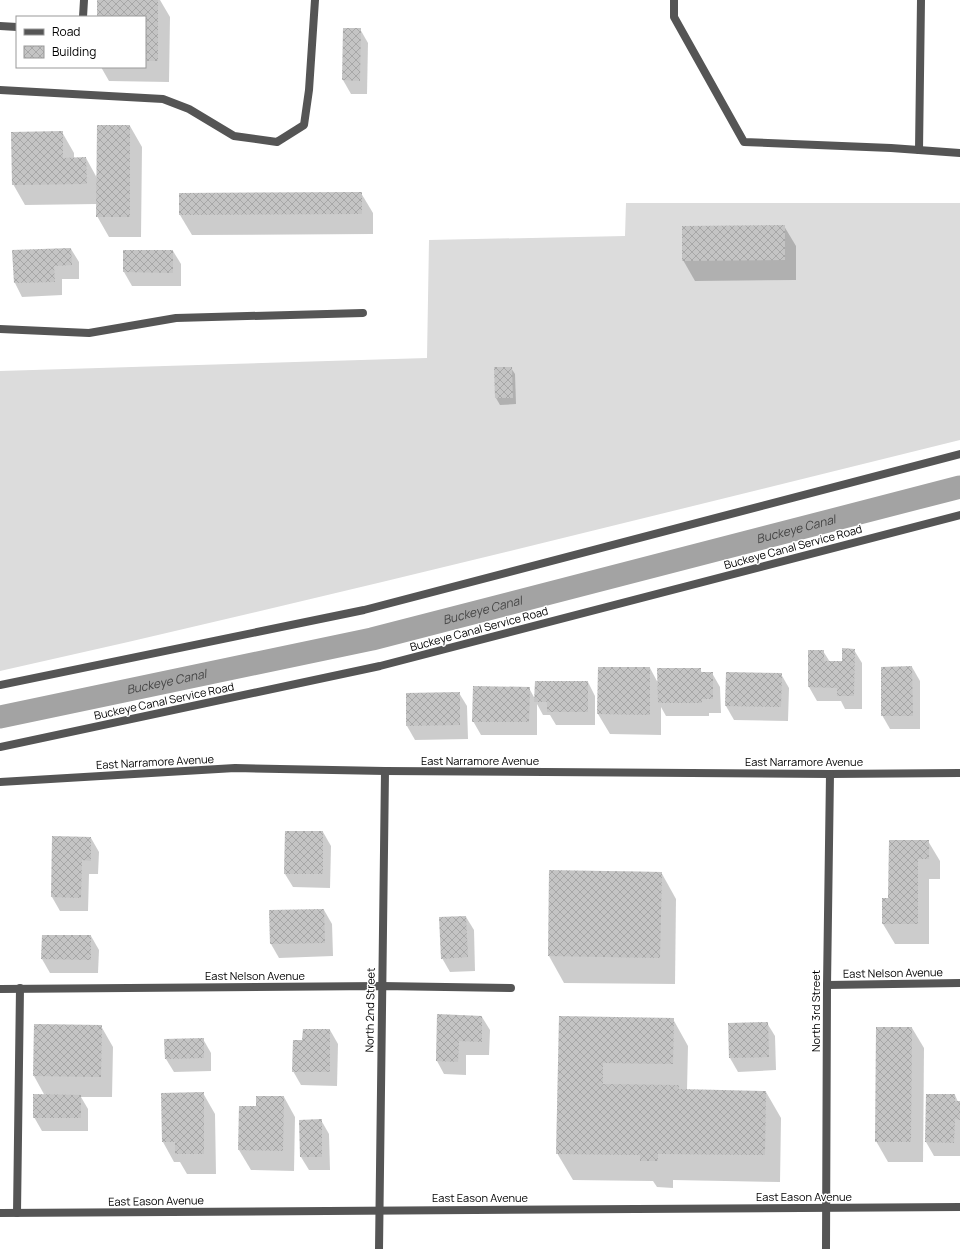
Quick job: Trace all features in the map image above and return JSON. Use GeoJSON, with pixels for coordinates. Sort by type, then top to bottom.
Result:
{"type":"FeatureCollection","features":[{"type":"Feature","properties":{"kind":"street"},"geometry":{"type":"LineString","coordinates":[[83,16],[84,0]]}},
{"type":"Feature","properties":{"kind":"street"},"geometry":{"type":"LineString","coordinates":[[0,90],[163,99],[189,108],[234,136],[277,142],[304,125],[309,90],[315,0]]}},
{"type":"Feature","properties":{"kind":"street"},"geometry":{"type":"LineString","coordinates":[[674,0],[674,17],[744,142],[960,153]]}},
{"type":"Feature","properties":{"kind":"street"},"geometry":{"type":"LineString","coordinates":[[919,150],[921,0]]}},
{"type":"Feature","properties":{"kind":"street"},"geometry":{"type":"LineString","coordinates":[[0,26],[16,27]]}},
{"type":"Feature","properties":{"kind":"street"},"geometry":{"type":"LineString","coordinates":[[0,329],[89,333],[176,318],[364,313]]}},
{"type":"Feature","properties":{"kind":"street"},"geometry":{"type":"LineString","coordinates":[[0,685],[364,610],[960,454]]}},
{"type":"Feature","properties":{"kind":"street","name":"Buckeye Canal Service Road"},"geometry":{"type":"LineString","coordinates":[[0,747],[380,666],[960,515]]}},
{"type":"Feature","properties":{"kind":"street","name":"East Narramore Avenue"},"geometry":{"type":"LineString","coordinates":[[0,782],[235,768],[385,771],[830,774],[960,773]]}},
{"type":"Feature","properties":{"kind":"street","name":"North 2nd Street"},"geometry":{"type":"LineString","coordinates":[[379,1249],[381,986],[385,771]]}},
{"type":"Feature","properties":{"kind":"street","name":"North 3rd Street"},"geometry":{"type":"LineString","coordinates":[[826,1249],[827,985],[830,774]]}},
{"type":"Feature","properties":{"kind":"street","name":"East Nelson Avenue"},"geometry":{"type":"LineString","coordinates":[[827,985],[960,983]]}},
{"type":"Feature","properties":{"kind":"street","name":"East Nelson Avenue"},"geometry":{"type":"LineString","coordinates":[[0,988],[381,986],[511,988]]}},
{"type":"Feature","properties":{"kind":"street"},"geometry":{"type":"LineString","coordinates":[[17,1213],[20,988]]}},
{"type":"Feature","properties":{"kind":"street","name":"East Eason Avenue"},"geometry":{"type":"LineString","coordinates":[[0,1213],[960,1207]]}},
{"type":"Feature","properties":{"kind":"shaded area"},"geometry":{"type":"Polygon","coordinates":[[[626,203],[960,203],[960,440],[360,587],[0,671],[0,371],[427,358],[429,240],[625,236],[626,203]]]}},
{"type":"Feature","properties":{"kind":"building"},"geometry":{"type":"Polygon","coordinates":[[[97,0],[158,0],[158,61],[146,61],[146,16],[97,16],[97,0]]]}},
{"type":"Feature","properties":{"kind":"building"},"geometry":{"type":"Polygon","coordinates":[[[343,28],[361,28],[360,81],[342,80],[343,28]]]}},
{"type":"Feature","properties":{"kind":"building"},"geometry":{"type":"Polygon","coordinates":[[[97,125],[130,125],[130,217],[96,217],[97,125]]]}},
{"type":"Feature","properties":{"kind":"building"},"geometry":{"type":"Polygon","coordinates":[[[63,131],[63,158],[86,157],[87,184],[12,185],[11,132],[63,131]]]}},
{"type":"Feature","properties":{"kind":"building"},"geometry":{"type":"Polygon","coordinates":[[[362,192],[362,214],[179,215],[179,193],[362,192]]]}},
{"type":"Feature","properties":{"kind":"building"},"geometry":{"type":"Polygon","coordinates":[[[785,225],[785,260],[682,261],[682,226],[785,225]]]}},
{"type":"Feature","properties":{"kind":"building"},"geometry":{"type":"Polygon","coordinates":[[[71,248],[72,265],[54,266],[55,282],[14,283],[12,250],[71,248]]]}},
{"type":"Feature","properties":{"kind":"building"},"geometry":{"type":"Polygon","coordinates":[[[123,250],[173,250],[173,273],[123,272],[123,250]]]}},
{"type":"Feature","properties":{"kind":"building"},"geometry":{"type":"Polygon","coordinates":[[[494,367],[512,367],[513,398],[495,398],[494,367]]]}},
{"type":"Feature","properties":{"kind":"building"},"geometry":{"type":"Polygon","coordinates":[[[842,648],[855,649],[854,696],[837,696],[837,688],[808,687],[808,650],[824,650],[824,661],[842,661],[842,648]]]}},
{"type":"Feature","properties":{"kind":"building"},"geometry":{"type":"Polygon","coordinates":[[[912,666],[913,716],[881,716],[881,667],[912,666]]]}},
{"type":"Feature","properties":{"kind":"building"},"geometry":{"type":"Polygon","coordinates":[[[598,667],[650,667],[650,715],[597,714],[598,667]]]}},
{"type":"Feature","properties":{"kind":"building"},"geometry":{"type":"Polygon","coordinates":[[[657,668],[701,668],[701,672],[713,672],[713,699],[702,699],[702,703],[658,703],[657,668]]]}},
{"type":"Feature","properties":{"kind":"building"},"geometry":{"type":"Polygon","coordinates":[[[726,672],[782,673],[781,707],[725,706],[726,672]]]}},
{"type":"Feature","properties":{"kind":"building"},"geometry":{"type":"Polygon","coordinates":[[[535,681],[588,681],[588,712],[547,712],[547,702],[534,702],[535,681]]]}},
{"type":"Feature","properties":{"kind":"building"},"geometry":{"type":"Polygon","coordinates":[[[473,686],[530,687],[529,722],[472,722],[473,686]]]}},
{"type":"Feature","properties":{"kind":"building"},"geometry":{"type":"Polygon","coordinates":[[[460,692],[460,725],[406,726],[406,693],[460,692]]]}},
{"type":"Feature","properties":{"kind":"building"},"geometry":{"type":"Polygon","coordinates":[[[285,831],[323,831],[323,874],[284,874],[285,831]]]}},
{"type":"Feature","properties":{"kind":"building"},"geometry":{"type":"Polygon","coordinates":[[[52,836],[91,837],[91,861],[82,860],[81,898],[51,897],[52,836]]]}},
{"type":"Feature","properties":{"kind":"building"},"geometry":{"type":"Polygon","coordinates":[[[889,840],[929,840],[929,859],[918,859],[918,924],[882,924],[882,898],[888,898],[889,840]]]}},
{"type":"Feature","properties":{"kind":"building"},"geometry":{"type":"Polygon","coordinates":[[[549,870],[662,872],[660,958],[548,956],[549,870]]]}},
{"type":"Feature","properties":{"kind":"building"},"geometry":{"type":"Polygon","coordinates":[[[324,909],[325,943],[270,944],[269,910],[324,909]]]}},
{"type":"Feature","properties":{"kind":"building"},"geometry":{"type":"Polygon","coordinates":[[[466,916],[468,957],[441,959],[439,917],[466,916]]]}},
{"type":"Feature","properties":{"kind":"building"},"geometry":{"type":"Polygon","coordinates":[[[42,935],[91,935],[91,960],[41,959],[42,935]]]}},
{"type":"Feature","properties":{"kind":"building"},"geometry":{"type":"Polygon","coordinates":[[[437,1014],[482,1016],[482,1042],[459,1041],[458,1062],[436,1061],[437,1014]]]}},
{"type":"Feature","properties":{"kind":"building"},"geometry":{"type":"Polygon","coordinates":[[[559,1016],[674,1018],[673,1064],[603,1063],[603,1084],[679,1085],[679,1089],[766,1091],[765,1155],[658,1154],[658,1161],[640,1161],[640,1155],[556,1154],[559,1016]]]}},
{"type":"Feature","properties":{"kind":"building"},"geometry":{"type":"Polygon","coordinates":[[[768,1022],[769,1057],[729,1058],[728,1023],[768,1022]]]}},
{"type":"Feature","properties":{"kind":"building"},"geometry":{"type":"Polygon","coordinates":[[[34,1024],[102,1025],[101,1077],[33,1076],[34,1024]]]}},
{"type":"Feature","properties":{"kind":"building"},"geometry":{"type":"Polygon","coordinates":[[[876,1027],[912,1027],[911,1142],[875,1142],[876,1027]]]}},
{"type":"Feature","properties":{"kind":"building"},"geometry":{"type":"Polygon","coordinates":[[[303,1029],[330,1029],[330,1072],[292,1072],[293,1040],[302,1040],[303,1029]]]}},
{"type":"Feature","properties":{"kind":"building"},"geometry":{"type":"Polygon","coordinates":[[[204,1038],[204,1058],[165,1059],[164,1039],[204,1038]]]}},
{"type":"Feature","properties":{"kind":"building"},"geometry":{"type":"Polygon","coordinates":[[[204,1092],[204,1154],[175,1154],[175,1142],[162,1142],[161,1093],[204,1092]]]}},
{"type":"Feature","properties":{"kind":"building"},"geometry":{"type":"Polygon","coordinates":[[[33,1094],[81,1095],[81,1118],[33,1118],[33,1094]]]}},
{"type":"Feature","properties":{"kind":"building"},"geometry":{"type":"Polygon","coordinates":[[[926,1094],[955,1094],[955,1101],[960,1101],[960,1120],[955,1119],[954,1143],[925,1142],[926,1094]]]}},
{"type":"Feature","properties":{"kind":"building"},"geometry":{"type":"Polygon","coordinates":[[[256,1096],[284,1096],[283,1151],[238,1150],[239,1106],[256,1106],[256,1096]]]}},
{"type":"Feature","properties":{"kind":"building"},"geometry":{"type":"Polygon","coordinates":[[[322,1119],[322,1157],[300,1157],[299,1120],[322,1119]]]}},
{"type":"Feature","properties":{"kind":"waterway","name":"Buckeye Canal"},"geometry":{"type":"LineString","coordinates":[[0,717],[372,639],[960,487]]}}]}
